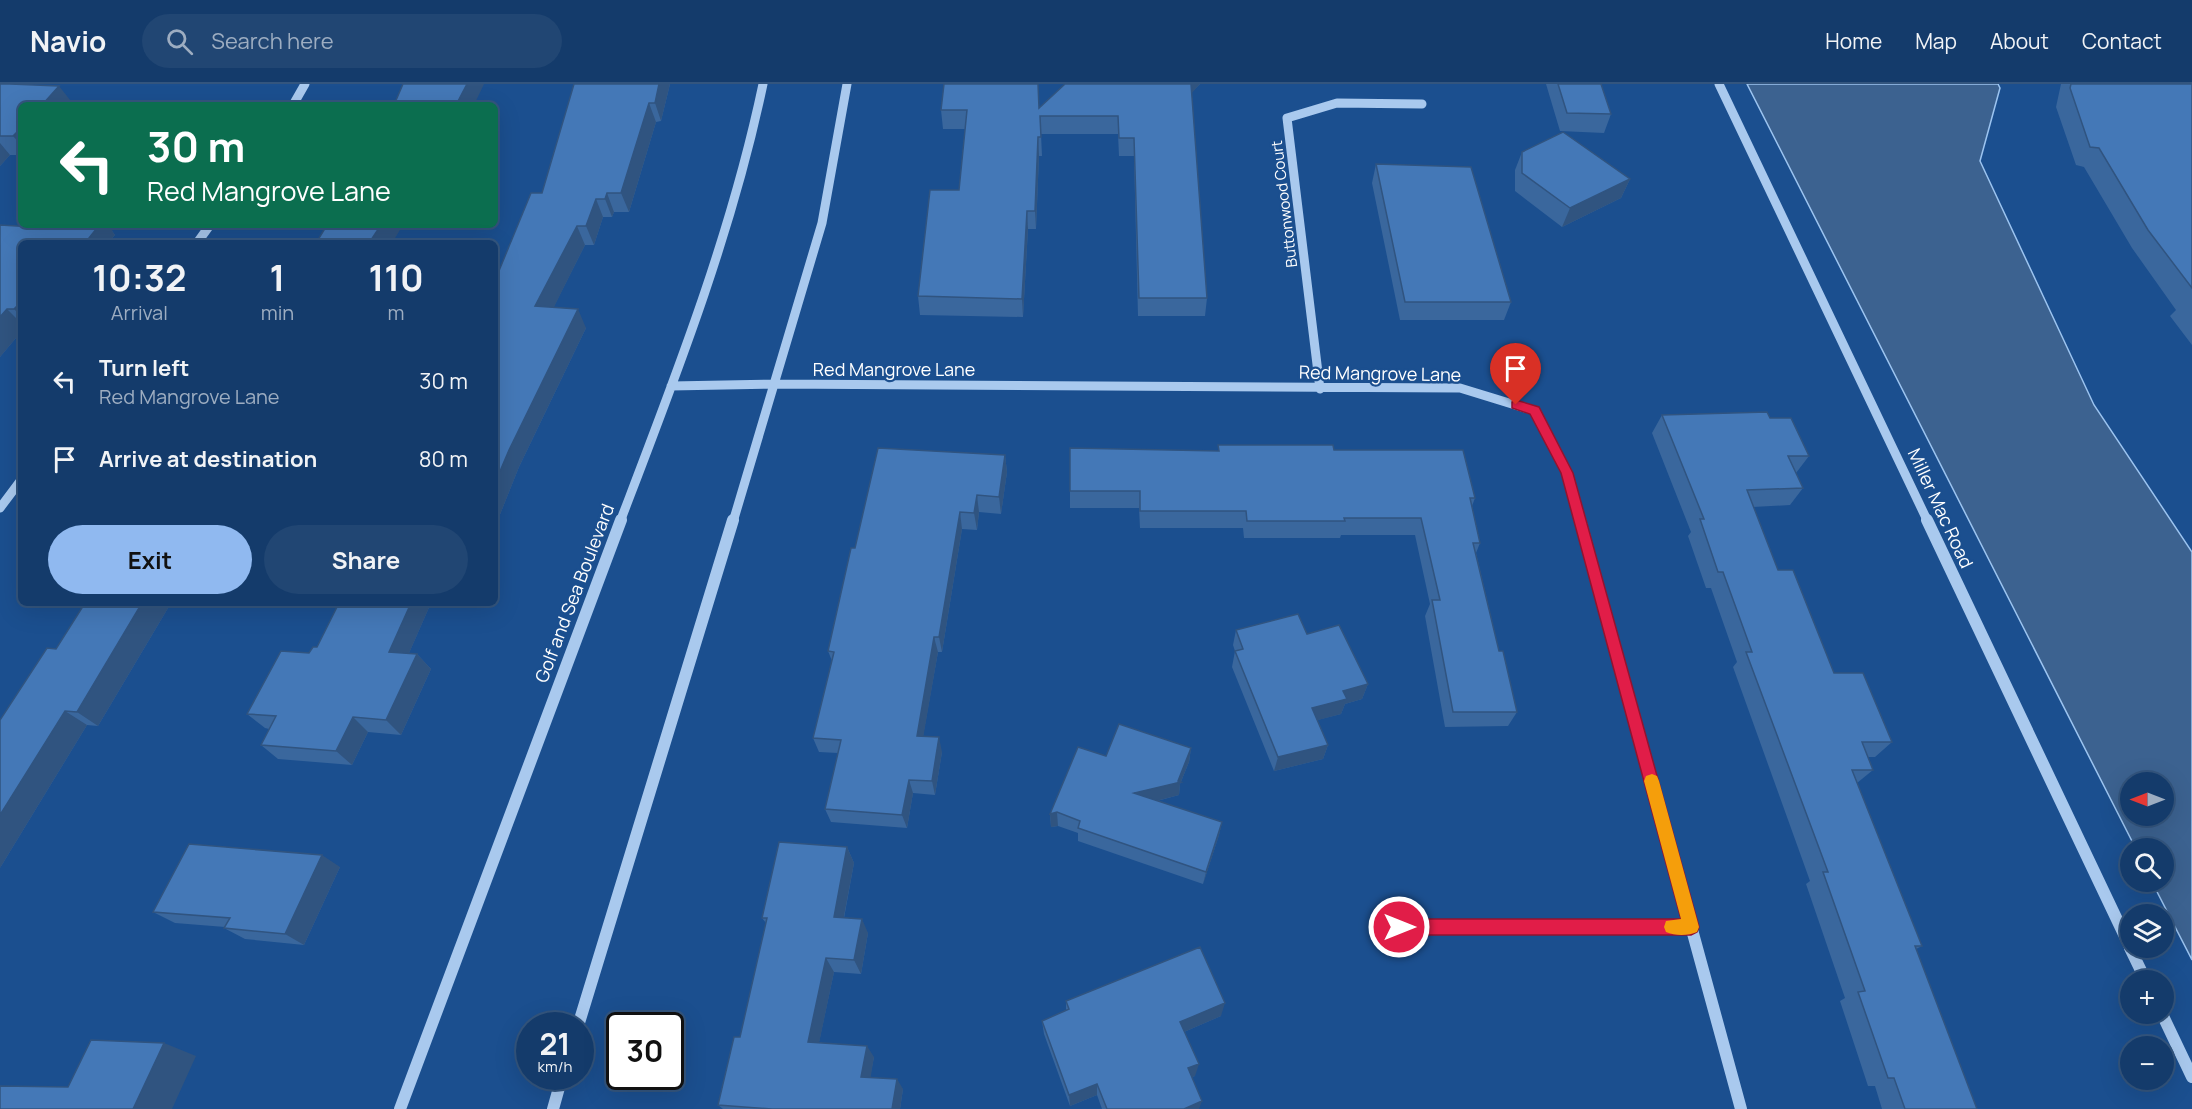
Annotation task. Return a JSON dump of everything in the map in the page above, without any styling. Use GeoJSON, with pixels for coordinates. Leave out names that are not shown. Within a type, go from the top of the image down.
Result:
{"type":"FeatureCollection","features":[{"type":"Feature","properties":{"kind":"street"},"geometry":{"type":"LineString","coordinates":[[295,102],[305,84]]}},
{"type":"Feature","properties":{"kind":"street","name":"Golf and Sea Boulevard"},"geometry":{"type":"LineString","coordinates":[[400,1109],[671,386],[727,230],[756,126],[763,84]]}},
{"type":"Feature","properties":{"kind":"street"},"geometry":{"type":"LineString","coordinates":[[582,1012],[776,384],[822,223],[847,84]]}},
{"type":"Feature","properties":{"kind":"street","name":"Miller Mac Road"},"geometry":{"type":"LineString","coordinates":[[1719,84],[2120,927]]}},
{"type":"Feature","properties":{"kind":"street","name":"Buttonwood Court"},"geometry":{"type":"LineString","coordinates":[[1320,388],[1287,118],[1337,103],[1422,104]]}},
{"type":"Feature","properties":{"kind":"street","name":"Red Mangrove Lane"},"geometry":{"type":"LineString","coordinates":[[671,386],[776,384],[1460,388],[1535,411],[1567,473],[1741,1109]]}},
{"type":"Feature","properties":{"kind":"street"},"geometry":{"type":"LineString","coordinates":[[0,508],[18,484]]}},
{"type":"Feature","properties":{"kind":"street"},"geometry":{"type":"LineString","coordinates":[[1399,927],[1691,927]]}},
{"type":"Feature","properties":{"kind":"street"},"geometry":{"type":"LineString","coordinates":[[2167,1024],[2192,1077]]}},
{"type":"Feature","properties":{"kind":"street"},"geometry":{"type":"LineString","coordinates":[[553,1109],[558,1090]]}},
{"type":"Feature","properties":{"kind":"water"},"geometry":{"type":"Polygon","coordinates":[[[1747,84],[1998,84],[2000,88],[1980,161],[2094,405],[2192,552],[2192,960],[2174,925],[2174,904],[2163,904],[2157,892],[2174,892],[2174,838],[2130,838],[2124,826],[2174,826],[2174,772],[2120,772],[2120,818],[1747,84]]]}},
{"type":"Feature","properties":{"kind":"building"},"geometry":{"type":"Polygon","coordinates":[[[0,84],[59,86],[45,102],[18,102],[18,131],[13,136],[0,136],[0,84]]]}},
{"type":"Feature","properties":{"kind":"building"},"geometry":{"type":"Polygon","coordinates":[[[403,84],[467,84],[458,102],[395,102],[403,84]]]}},
{"type":"Feature","properties":{"kind":"building"},"geometry":{"type":"Polygon","coordinates":[[[574,84],[659,84],[655,103],[649,103],[621,193],[607,193],[605,199],[596,199],[586,226],[577,226],[535,306],[578,309],[498,476],[498,273],[531,193],[542,193],[574,84]]]}},
{"type":"Feature","properties":{"kind":"building"},"geometry":{"type":"Polygon","coordinates":[[[944,84],[1038,84],[1039,108],[1065,84],[1191,84],[1207,298],[1139,298],[1134,138],[1119,138],[1118,116],[1040,116],[1041,137],[1038,137],[1035,211],[1027,211],[1022,299],[918,296],[930,190],[959,190],[967,110],[941,110],[944,84]]]}},
{"type":"Feature","properties":{"kind":"building"},"geometry":{"type":"Polygon","coordinates":[[[1558,84],[1601,84],[1611,114],[1567,113],[1558,84]]]}},
{"type":"Feature","properties":{"kind":"building"},"geometry":{"type":"Polygon","coordinates":[[[2071,84],[2192,84],[2192,288],[2148,230],[2099,148],[2090,147],[2070,88],[2071,84]]]}},
{"type":"Feature","properties":{"kind":"building"},"geometry":{"type":"Polygon","coordinates":[[[1563,132],[1630,179],[1570,208],[1522,173],[1522,152],[1563,132]]]}},
{"type":"Feature","properties":{"kind":"building"},"geometry":{"type":"Polygon","coordinates":[[[1376,164],[1471,167],[1511,302],[1405,302],[1376,164]]]}},
{"type":"Feature","properties":{"kind":"building"},"geometry":{"type":"Polygon","coordinates":[[[0,225],[18,226],[18,228],[97,228],[87,240],[18,240],[18,305],[14,309],[7,309],[0,317],[0,225]]]}},
{"type":"Feature","properties":{"kind":"building"},"geometry":{"type":"Polygon","coordinates":[[[325,228],[379,228],[371,240],[318,240],[325,228]]]}},
{"type":"Feature","properties":{"kind":"building"},"geometry":{"type":"Polygon","coordinates":[[[1767,412],[1770,418],[1791,418],[1809,456],[1788,456],[1803,488],[1747,490],[1778,570],[1793,570],[1834,673],[1863,673],[1892,742],[1862,742],[1873,770],[1852,770],[1922,946],[1915,946],[1977,1109],[1905,1109],[1894,1078],[1888,1078],[1858,992],[1865,991],[1823,872],[1828,872],[1746,652],[1752,652],[1723,572],[1718,572],[1700,519],[1704,519],[1662,415],[1767,412]]]}},
{"type":"Feature","properties":{"kind":"building"},"geometry":{"type":"Polygon","coordinates":[[[1218,445],[1333,445],[1334,450],[1463,450],[1475,498],[1470,498],[1480,543],[1473,543],[1499,651],[1503,651],[1517,712],[1453,712],[1432,600],[1440,600],[1421,518],[1247,521],[1246,511],[1140,511],[1140,491],[1070,491],[1070,448],[1219,451],[1218,445]]]}},
{"type":"Feature","properties":{"kind":"building"},"geometry":{"type":"Polygon","coordinates":[[[878,448],[1005,455],[999,497],[977,495],[974,513],[960,512],[939,637],[934,637],[917,736],[939,737],[932,781],[909,780],[902,815],[825,809],[841,740],[813,738],[834,652],[828,651],[851,548],[855,548],[878,448]]]}},
{"type":"Feature","properties":{"kind":"building"},"geometry":{"type":"Polygon","coordinates":[[[83,606],[140,606],[77,712],[65,711],[0,815],[0,720],[47,648],[56,649],[83,606]]]}},
{"type":"Feature","properties":{"kind":"building"},"geometry":{"type":"Polygon","coordinates":[[[338,606],[410,606],[389,652],[417,654],[386,720],[353,717],[336,751],[261,745],[276,716],[247,714],[281,651],[309,653],[313,647],[317,647],[338,606]]]}},
{"type":"Feature","properties":{"kind":"building"},"geometry":{"type":"Polygon","coordinates":[[[1298,614],[1307,634],[1339,625],[1368,684],[1343,691],[1347,699],[1312,708],[1328,745],[1278,757],[1235,651],[1243,649],[1236,630],[1298,614]]]}},
{"type":"Feature","properties":{"kind":"building"},"geometry":{"type":"Polygon","coordinates":[[[1119,724],[1191,748],[1178,781],[1181,782],[1134,793],[1222,822],[1206,872],[1078,828],[1080,821],[1057,812],[1050,814],[1078,747],[1106,756],[1119,724]]]}},
{"type":"Feature","properties":{"kind":"building"},"geometry":{"type":"Polygon","coordinates":[[[779,842],[847,847],[834,917],[862,919],[854,960],[826,958],[808,1042],[867,1046],[861,1077],[897,1079],[892,1109],[772,1109],[718,1105],[734,1037],[740,1037],[767,918],[762,918],[779,842]]]}},
{"type":"Feature","properties":{"kind":"building"},"geometry":{"type":"Polygon","coordinates":[[[189,844],[322,855],[285,934],[224,928],[230,918],[153,912],[189,844]]]}},
{"type":"Feature","properties":{"kind":"building"},"geometry":{"type":"Polygon","coordinates":[[[1200,947],[1225,1003],[1180,1022],[1199,1064],[1188,1068],[1202,1101],[1184,1109],[1107,1109],[1097,1084],[1069,1095],[1042,1021],[1069,1009],[1066,1001],[1200,947]]]}},
{"type":"Feature","properties":{"kind":"building"},"geometry":{"type":"Polygon","coordinates":[[[91,1040],[164,1043],[133,1109],[0,1109],[0,1086],[68,1087],[91,1040]]]}},
{"type":"Feature","properties":{"kind":"slow traffic"},"geometry":{"type":"LineString","coordinates":[[1652,781],[1691,927],[1672,927]]}},
{"type":"Feature","properties":{"kind":"route"},"geometry":{"type":"LineString","coordinates":[[1399,927],[1691,927],[1567,473],[1535,411],[1516,405]]}}]}
